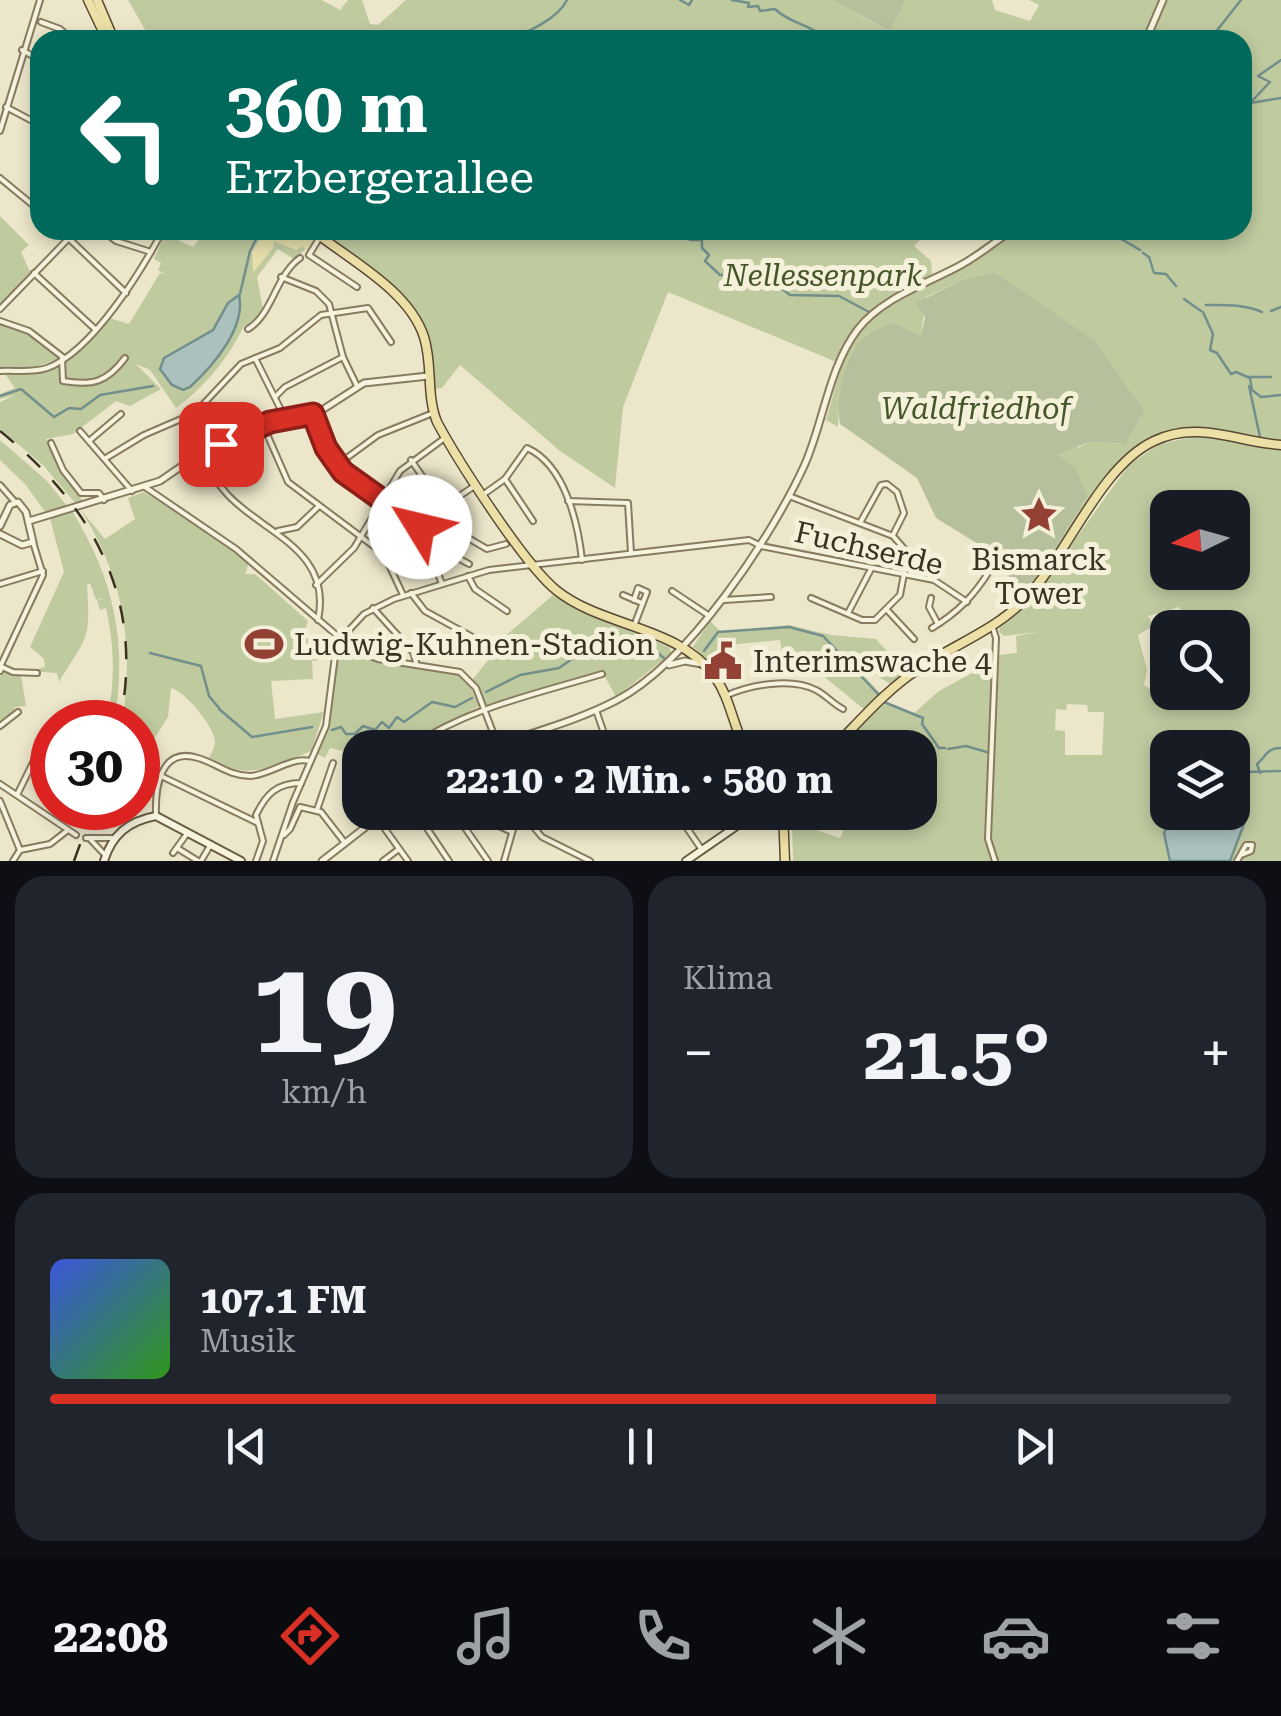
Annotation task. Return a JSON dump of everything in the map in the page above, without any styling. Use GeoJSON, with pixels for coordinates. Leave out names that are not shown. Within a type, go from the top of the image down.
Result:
{"type":"FeatureCollection","features":[{"type":"Feature","properties":{"kind":"main road"},"geometry":{"type":"LineString","coordinates":[[93,0],[106,30]]}},
{"type":"Feature","properties":{"kind":"main road"},"geometry":{"type":"LineString","coordinates":[[324,240],[409,310],[425,339],[434,413],[532,564],[564,596],[683,649],[704,664],[725,696],[736,730]]}},
{"type":"Feature","properties":{"kind":"main road"},"geometry":{"type":"LineString","coordinates":[[851,730],[897,684],[992,625],[1034,589],[1119,469],[1141,448],[1166,436],[1202,431],[1281,445]]}},
{"type":"Feature","properties":{"kind":"main road"},"geometry":{"type":"LineString","coordinates":[[160,818],[241,861]]}},
{"type":"Feature","properties":{"kind":"main road"},"geometry":{"type":"LineString","coordinates":[[105,858],[113,838],[124,830]]}},
{"type":"Feature","properties":{"kind":"main road"},"geometry":{"type":"LineString","coordinates":[[686,861],[731,830]]}},
{"type":"Feature","properties":{"kind":"main road"},"geometry":{"type":"LineString","coordinates":[[783,830],[786,861]]}},
{"type":"Feature","properties":{"kind":"street"},"geometry":{"type":"LineString","coordinates":[[31,30],[40,0]]}},
{"type":"Feature","properties":{"kind":"street"},"geometry":{"type":"LineString","coordinates":[[1150,30],[1163,0]]}},
{"type":"Feature","properties":{"kind":"street"},"geometry":{"type":"LineString","coordinates":[[36,20],[61,30]]}},
{"type":"Feature","properties":{"kind":"street"},"geometry":{"type":"LineString","coordinates":[[0,131],[30,33]]}},
{"type":"Feature","properties":{"kind":"street"},"geometry":{"type":"LineString","coordinates":[[22,50],[30,54]]}},
{"type":"Feature","properties":{"kind":"street"},"geometry":{"type":"LineString","coordinates":[[6,107],[30,120]]}},
{"type":"Feature","properties":{"kind":"street"},"geometry":{"type":"LineString","coordinates":[[0,178],[30,202]]}},
{"type":"Feature","properties":{"kind":"street"},"geometry":{"type":"LineString","coordinates":[[0,309],[67,240]]}},
{"type":"Feature","properties":{"kind":"street"},"geometry":{"type":"LineString","coordinates":[[69,240],[126,293]]}},
{"type":"Feature","properties":{"kind":"street"},"geometry":{"type":"LineString","coordinates":[[115,240],[152,252]]}},
{"type":"Feature","properties":{"kind":"street"},"geometry":{"type":"LineString","coordinates":[[0,371],[44,369],[63,358],[126,293],[158,240]]}},
{"type":"Feature","properties":{"kind":"street"},"geometry":{"type":"LineString","coordinates":[[318,240],[309,254],[356,288]]}},
{"type":"Feature","properties":{"kind":"street"},"geometry":{"type":"LineString","coordinates":[[542,730],[596,710],[641,686],[683,649],[788,496],[811,448],[840,363],[860,326],[921,283],[962,264],[997,240]]}},
{"type":"Feature","properties":{"kind":"street"},"geometry":{"type":"LineString","coordinates":[[248,329],[258,322],[281,276],[300,258]]}},
{"type":"Feature","properties":{"kind":"street"},"geometry":{"type":"LineString","coordinates":[[34,272],[95,329]]}},
{"type":"Feature","properties":{"kind":"street"},"geometry":{"type":"LineString","coordinates":[[281,276],[316,291],[332,311],[344,357],[357,386]]}},
{"type":"Feature","properties":{"kind":"street"},"geometry":{"type":"LineString","coordinates":[[106,458],[202,408],[235,369],[280,348],[321,315],[368,308],[391,342]]}},
{"type":"Feature","properties":{"kind":"street"},"geometry":{"type":"LineString","coordinates":[[0,320],[29,331],[63,358],[64,381],[86,384],[106,380],[125,358]]}},
{"type":"Feature","properties":{"kind":"street"},"geometry":{"type":"LineString","coordinates":[[276,396],[285,387],[344,357]]}},
{"type":"Feature","properties":{"kind":"street"},"geometry":{"type":"LineString","coordinates":[[255,358],[286,420]]}},
{"type":"Feature","properties":{"kind":"street"},"geometry":{"type":"LineString","coordinates":[[29,521],[133,492],[170,476],[200,453],[264,425],[313,414],[371,380],[429,376]]}},
{"type":"Feature","properties":{"kind":"street"},"geometry":{"type":"LineString","coordinates":[[336,465],[378,435],[434,413]]}},
{"type":"Feature","properties":{"kind":"street"},"geometry":{"type":"LineString","coordinates":[[89,441],[121,414]]}},
{"type":"Feature","properties":{"kind":"street"},"geometry":{"type":"LineString","coordinates":[[313,414],[336,465],[347,477],[411,518],[428,540],[442,584]]}},
{"type":"Feature","properties":{"kind":"street"},"geometry":{"type":"LineString","coordinates":[[182,419],[231,498],[300,551],[316,585],[318,620]]}},
{"type":"Feature","properties":{"kind":"street"},"geometry":{"type":"LineString","coordinates":[[264,425],[288,482],[389,561],[403,596]]}},
{"type":"Feature","properties":{"kind":"street"},"geometry":{"type":"LineString","coordinates":[[80,430],[133,492]]}},
{"type":"Feature","properties":{"kind":"street"},"geometry":{"type":"LineString","coordinates":[[316,585],[362,537],[400,471],[446,437]]}},
{"type":"Feature","properties":{"kind":"street"},"geometry":{"type":"LineString","coordinates":[[51,444],[63,470],[81,494],[99,493],[104,500]]}},
{"type":"Feature","properties":{"kind":"street"},"geometry":{"type":"LineString","coordinates":[[484,494],[505,479],[527,448],[544,459],[568,501],[582,560]]}},
{"type":"Feature","properties":{"kind":"street"},"geometry":{"type":"LineString","coordinates":[[412,460],[456,525],[478,547],[495,550],[506,544]]}},
{"type":"Feature","properties":{"kind":"street"},"geometry":{"type":"LineString","coordinates":[[505,479],[533,520]]}},
{"type":"Feature","properties":{"kind":"street"},"geometry":{"type":"LineString","coordinates":[[443,507],[478,484]]}},
{"type":"Feature","properties":{"kind":"street"},"geometry":{"type":"LineString","coordinates":[[860,524],[881,485],[887,484],[897,492],[904,513],[893,536]]}},
{"type":"Feature","properties":{"kind":"street"},"geometry":{"type":"LineString","coordinates":[[0,486],[25,509],[42,571],[1,668],[38,673]]}},
{"type":"Feature","properties":{"kind":"street"},"geometry":{"type":"LineString","coordinates":[[145,487],[236,549],[342,640],[369,657],[460,672],[476,688],[492,730]]}},
{"type":"Feature","properties":{"kind":"street"},"geometry":{"type":"LineString","coordinates":[[788,496],[893,536],[908,553],[900,595],[888,610],[868,621],[811,598]]}},
{"type":"Feature","properties":{"kind":"street"},"geometry":{"type":"LineString","coordinates":[[568,501],[628,503],[631,555]]}},
{"type":"Feature","properties":{"kind":"street"},"geometry":{"type":"LineString","coordinates":[[0,526],[15,502]]}},
{"type":"Feature","properties":{"kind":"street"},"geometry":{"type":"LineString","coordinates":[[278,531],[296,527],[318,506]]}},
{"type":"Feature","properties":{"kind":"street"},"geometry":{"type":"LineString","coordinates":[[374,515],[405,535]]}},
{"type":"Feature","properties":{"kind":"street"},"geometry":{"type":"LineString","coordinates":[[368,525],[394,545],[413,528]]}},
{"type":"Feature","properties":{"kind":"street"},"geometry":{"type":"LineString","coordinates":[[428,540],[456,525]]}},
{"type":"Feature","properties":{"kind":"street"},"geometry":{"type":"LineString","coordinates":[[0,534],[22,545],[34,542]]}},
{"type":"Feature","properties":{"kind":"street"},"geometry":{"type":"LineString","coordinates":[[438,534],[456,558],[469,564]]}},
{"type":"Feature","properties":{"kind":"street","name":"Fuchserde"},"geometry":{"type":"LineString","coordinates":[[373,608],[468,576],[532,564],[751,540],[934,580],[967,602]]}},
{"type":"Feature","properties":{"kind":"street","name":"Fuchserde"},"geometry":{"type":"LineString","coordinates":[[930,598],[935,626],[967,602],[990,570],[980,564]]}},
{"type":"Feature","properties":{"kind":"street"},"geometry":{"type":"LineString","coordinates":[[848,613],[871,569]]}},
{"type":"Feature","properties":{"kind":"street"},"geometry":{"type":"LineString","coordinates":[[0,584],[42,571]]}},
{"type":"Feature","properties":{"kind":"street"},"geometry":{"type":"LineString","coordinates":[[468,576],[475,589],[507,611]]}},
{"type":"Feature","properties":{"kind":"street"},"geometry":{"type":"LineString","coordinates":[[634,600],[638,588],[647,592],[634,626]]}},
{"type":"Feature","properties":{"kind":"street"},"geometry":{"type":"LineString","coordinates":[[672,590],[708,615]]}},
{"type":"Feature","properties":{"kind":"street"},"geometry":{"type":"LineString","coordinates":[[411,594],[425,611],[487,645]]}},
{"type":"Feature","properties":{"kind":"street"},"geometry":{"type":"LineString","coordinates":[[622,596],[642,603]]}},
{"type":"Feature","properties":{"kind":"street"},"geometry":{"type":"LineString","coordinates":[[719,600],[771,597]]}},
{"type":"Feature","properties":{"kind":"street"},"geometry":{"type":"LineString","coordinates":[[273,861],[326,726],[333,662],[342,640],[373,608],[413,652],[416,664]]}},
{"type":"Feature","properties":{"kind":"street"},"geometry":{"type":"LineString","coordinates":[[888,610],[914,639]]}},
{"type":"Feature","properties":{"kind":"street"},"geometry":{"type":"LineString","coordinates":[[992,625],[996,652],[988,839],[995,861]]}},
{"type":"Feature","properties":{"kind":"street"},"geometry":{"type":"LineString","coordinates":[[666,666],[685,661],[704,664]]}},
{"type":"Feature","properties":{"kind":"street"},"geometry":{"type":"LineString","coordinates":[[439,730],[484,710],[602,674]]}},
{"type":"Feature","properties":{"kind":"street"},"geometry":{"type":"LineString","coordinates":[[725,696],[798,684],[816,690],[843,709]]}},
{"type":"Feature","properties":{"kind":"street"},"geometry":{"type":"LineString","coordinates":[[596,710],[603,730]]}},
{"type":"Feature","properties":{"kind":"street"},"geometry":{"type":"LineString","coordinates":[[0,726],[18,712]]}},
{"type":"Feature","properties":{"kind":"street"},"geometry":{"type":"LineString","coordinates":[[160,773],[171,761],[187,756],[240,776],[264,774],[301,759],[310,762]]}},
{"type":"Feature","properties":{"kind":"street"},"geometry":{"type":"LineString","coordinates":[[317,810],[333,763]]}},
{"type":"Feature","properties":{"kind":"street"},"geometry":{"type":"LineString","coordinates":[[17,796],[30,769]]}},
{"type":"Feature","properties":{"kind":"street"},"geometry":{"type":"LineString","coordinates":[[160,775],[258,823]]}},
{"type":"Feature","properties":{"kind":"street"},"geometry":{"type":"LineString","coordinates":[[256,861],[264,841],[258,810],[273,790],[301,782]]}},
{"type":"Feature","properties":{"kind":"street"},"geometry":{"type":"LineString","coordinates":[[0,784],[30,805]]}},
{"type":"Feature","properties":{"kind":"street"},"geometry":{"type":"LineString","coordinates":[[0,801],[20,850]]}},
{"type":"Feature","properties":{"kind":"street"},"geometry":{"type":"LineString","coordinates":[[282,835],[288,833],[300,807],[317,810],[345,843]]}},
{"type":"Feature","properties":{"kind":"street"},"geometry":{"type":"LineString","coordinates":[[13,861],[20,850],[50,844],[68,830],[76,835]]}},
{"type":"Feature","properties":{"kind":"street"},"geometry":{"type":"LineString","coordinates":[[188,830],[175,850],[199,861],[211,844]]}},
{"type":"Feature","properties":{"kind":"street"},"geometry":{"type":"LineString","coordinates":[[322,861],[362,830]]}},
{"type":"Feature","properties":{"kind":"street"},"geometry":{"type":"LineString","coordinates":[[386,830],[408,861]]}},
{"type":"Feature","properties":{"kind":"street"},"geometry":{"type":"LineString","coordinates":[[428,830],[448,861]]}},
{"type":"Feature","properties":{"kind":"street"},"geometry":{"type":"LineString","coordinates":[[466,830],[488,861]]}},
{"type":"Feature","properties":{"kind":"street"},"geometry":{"type":"LineString","coordinates":[[535,830],[590,861]]}},
{"type":"Feature","properties":{"kind":"street"},"geometry":{"type":"LineString","coordinates":[[688,830],[702,850]]}},
{"type":"Feature","properties":{"kind":"street"},"geometry":{"type":"LineString","coordinates":[[504,861],[512,831]]}},
{"type":"Feature","properties":{"kind":"street"},"geometry":{"type":"LineString","coordinates":[[105,858],[88,838],[113,838]]}},
{"type":"Feature","properties":{"kind":"street"},"geometry":{"type":"LineString","coordinates":[[383,861],[399,849]]}},
{"type":"Feature","properties":{"kind":"green space"},"geometry":{"type":"Polygon","coordinates":[[[128,0],[322,0],[340,10],[348,0],[362,0],[370,24],[378,25],[406,0],[832,0],[886,30],[145,30],[128,0]]]}},
{"type":"Feature","properties":{"kind":"green space"},"geometry":{"type":"Polygon","coordinates":[[[832,0],[906,0],[887,30],[832,0]]]}},
{"type":"Feature","properties":{"kind":"green space"},"geometry":{"type":"Polygon","coordinates":[[[906,0],[992,0],[995,10],[1030,21],[1039,5],[1029,0],[1162,0],[1148,30],[889,30],[906,0]]]}},
{"type":"Feature","properties":{"kind":"green space"},"geometry":{"type":"Polygon","coordinates":[[[1164,0],[1281,0],[1281,443],[1213,429],[1193,429],[1137,448],[1022,600],[1087,496],[1057,455],[1075,444],[1078,448],[1089,442],[1125,444],[1004,281],[994,272],[964,279],[926,297],[921,336],[869,333],[854,353],[845,377],[838,427],[826,420],[843,360],[869,320],[998,240],[1252,240],[1252,30],[1151,30],[1164,0]]]}},
{"type":"Feature","properties":{"kind":"green space"},"geometry":{"type":"Polygon","coordinates":[[[0,216],[29,245],[21,252],[31,274],[0,306],[0,216]]]}},
{"type":"Feature","properties":{"kind":"green space"},"geometry":{"type":"Polygon","coordinates":[[[162,240],[178,240],[193,247],[199,240],[314,242],[294,259],[278,249],[257,277],[263,309],[254,322],[244,326],[207,381],[176,408],[150,370],[136,364],[161,389],[130,406],[116,401],[73,434],[46,439],[61,471],[83,501],[76,504],[44,466],[0,429],[0,402],[15,395],[0,399],[0,394],[15,388],[5,374],[53,366],[75,353],[109,318],[129,324],[160,273],[166,275],[158,270],[161,263],[154,259],[162,240]]]}},
{"type":"Feature","properties":{"kind":"green space","name":"Nellessenpark"},"geometry":{"type":"Polygon","coordinates":[[[333,240],[920,240],[914,246],[931,261],[932,274],[869,314],[840,359],[834,361],[668,292],[623,407],[615,488],[560,451],[460,365],[442,388],[434,389],[423,323],[384,278],[333,240]]]}},
{"type":"Feature","properties":{"kind":"green space","name":"Waldfriedhof"},"geometry":{"type":"Polygon","coordinates":[[[994,272],[1095,341],[1144,411],[1125,444],[1089,442],[1057,455],[1075,467],[1087,496],[1021,597],[1010,584],[1007,562],[936,518],[917,478],[840,424],[839,413],[844,374],[862,340],[893,323],[921,336],[925,317],[916,303],[964,279],[994,272]]]}},
{"type":"Feature","properties":{"kind":"green space"},"geometry":{"type":"Polygon","coordinates":[[[0,324],[26,332],[58,354],[58,359],[35,367],[0,368],[0,324]]]}},
{"type":"Feature","properties":{"kind":"green space"},"geometry":{"type":"Polygon","coordinates":[[[1202,435],[1281,450],[1281,861],[1238,861],[1254,850],[1249,842],[1230,861],[1241,830],[1250,830],[1250,730],[1150,730],[1150,830],[1173,830],[1170,861],[996,861],[992,843],[993,754],[987,842],[993,861],[793,861],[792,830],[817,830],[840,838],[844,830],[937,830],[937,730],[856,730],[885,702],[914,713],[939,691],[994,661],[993,749],[998,655],[1017,653],[1016,636],[1038,632],[1004,636],[999,632],[1000,626],[1029,603],[1129,465],[1159,444],[1202,435]],[[1067,704],[1066,710],[1056,709],[1055,730],[1065,731],[1065,755],[1102,755],[1104,712],[1088,712],[1087,705],[1067,704]]]}},
{"type":"Feature","properties":{"kind":"green space"},"geometry":{"type":"Polygon","coordinates":[[[0,440],[46,480],[68,507],[46,513],[25,484],[0,460],[0,440]]]}},
{"type":"Feature","properties":{"kind":"green space"},"geometry":{"type":"Polygon","coordinates":[[[144,492],[204,529],[249,563],[245,574],[255,574],[308,621],[304,634],[321,650],[320,660],[312,661],[313,679],[271,681],[275,719],[324,712],[311,751],[260,770],[235,769],[209,758],[214,736],[185,696],[171,688],[168,717],[160,730],[160,700],[125,700],[126,638],[116,585],[80,509],[105,539],[135,519],[128,498],[144,492]]]}},
{"type":"Feature","properties":{"kind":"green space"},"geometry":{"type":"Polygon","coordinates":[[[72,511],[98,561],[118,639],[117,700],[110,700],[113,665],[106,608],[100,610],[97,601],[104,598],[96,600],[90,583],[85,638],[59,682],[57,673],[30,671],[45,667],[44,659],[30,647],[64,572],[50,518],[72,511]]]}},
{"type":"Feature","properties":{"kind":"green space"},"geometry":{"type":"Polygon","coordinates":[[[553,595],[669,647],[672,653],[616,697],[603,673],[487,706],[473,679],[489,659],[489,650],[553,595]]]}},
{"type":"Feature","properties":{"kind":"green space"},"geometry":{"type":"Polygon","coordinates":[[[710,621],[721,632],[789,625],[831,635],[876,639],[907,673],[892,685],[870,672],[865,677],[882,695],[866,711],[815,669],[784,667],[780,640],[727,645],[708,661],[693,647],[710,621]]]}},
{"type":"Feature","properties":{"kind":"green space"},"geometry":{"type":"Polygon","coordinates":[[[343,647],[373,659],[453,673],[469,685],[479,706],[436,730],[342,730],[342,751],[330,748],[325,758],[317,754],[343,647]]]}},
{"type":"Feature","properties":{"kind":"green space"},"geometry":{"type":"Polygon","coordinates":[[[5,670],[21,675],[26,706],[15,707],[13,715],[0,724],[0,677],[5,670]]]}},
{"type":"Feature","properties":{"kind":"sand"},"geometry":{"type":"Polygon","coordinates":[[[259,240],[314,240],[306,250],[274,241],[273,248],[253,273],[252,252],[259,240]]]}},
{"type":"Feature","properties":{"kind":"water"},"geometry":{"type":"Polygon","coordinates":[[[239,295],[238,320],[218,356],[190,387],[183,390],[172,385],[160,369],[164,358],[213,330],[228,303],[239,295]]]}},
{"type":"Feature","properties":{"kind":"water"},"geometry":{"type":"Polygon","coordinates":[[[1242,830],[1230,861],[1170,861],[1164,833],[1242,830]]]}},
{"type":"Feature","properties":{"kind":"waterway"},"geometry":{"type":"LineString","coordinates":[[531,30],[549,19],[567,0]]}},
{"type":"Feature","properties":{"kind":"waterway"},"geometry":{"type":"LineString","coordinates":[[680,0],[689,5],[692,0]]}},
{"type":"Feature","properties":{"kind":"waterway"},"geometry":{"type":"LineString","coordinates":[[732,0],[749,3],[748,7],[758,6],[760,11],[775,9],[812,30]]}},
{"type":"Feature","properties":{"kind":"waterway"},"geometry":{"type":"LineString","coordinates":[[1217,30],[1241,0]]}},
{"type":"Feature","properties":{"kind":"waterway"},"geometry":{"type":"LineString","coordinates":[[1252,101],[1270,82],[1258,76],[1281,60]]}},
{"type":"Feature","properties":{"kind":"waterway"},"geometry":{"type":"LineString","coordinates":[[1252,103],[1281,98]]}},
{"type":"Feature","properties":{"kind":"waterway"},"geometry":{"type":"LineString","coordinates":[[240,294],[256,240]]}},
{"type":"Feature","properties":{"kind":"waterway"},"geometry":{"type":"LineString","coordinates":[[690,240],[702,240]]}},
{"type":"Feature","properties":{"kind":"waterway"},"geometry":{"type":"LineString","coordinates":[[702,240],[702,248],[709,255],[705,261],[738,284],[777,285],[790,295],[839,296],[869,312]]}},
{"type":"Feature","properties":{"kind":"waterway"},"geometry":{"type":"LineString","coordinates":[[1123,240],[1140,250]]}},
{"type":"Feature","properties":{"kind":"waterway"},"geometry":{"type":"LineString","coordinates":[[1143,253],[1149,257],[1154,273],[1166,274],[1176,286]]}},
{"type":"Feature","properties":{"kind":"waterway"},"geometry":{"type":"LineString","coordinates":[[1184,299],[1201,311]]}},
{"type":"Feature","properties":{"kind":"waterway"},"geometry":{"type":"LineString","coordinates":[[1206,305],[1241,306],[1262,312]]}},
{"type":"Feature","properties":{"kind":"waterway"},"geometry":{"type":"LineString","coordinates":[[1271,311],[1281,307]]}},
{"type":"Feature","properties":{"kind":"waterway"},"geometry":{"type":"LineString","coordinates":[[1203,312],[1213,334],[1210,350],[1217,353],[1231,374],[1250,378],[1252,390],[1261,397],[1281,395]]}},
{"type":"Feature","properties":{"kind":"waterway"},"geometry":{"type":"LineString","coordinates":[[1248,377],[1271,377]]}},
{"type":"Feature","properties":{"kind":"waterway"},"geometry":{"type":"LineString","coordinates":[[0,396],[21,389],[54,417],[69,408],[81,409],[100,395],[153,386]]}},
{"type":"Feature","properties":{"kind":"waterway"},"geometry":{"type":"LineString","coordinates":[[1249,386],[1260,437]]}},
{"type":"Feature","properties":{"kind":"waterway"},"geometry":{"type":"LineString","coordinates":[[704,651],[718,632],[789,627],[823,636],[879,695]]}},
{"type":"Feature","properties":{"kind":"waterway"},"geometry":{"type":"LineString","coordinates":[[486,692],[520,675],[559,668],[582,652],[608,645],[637,641],[649,645],[665,659]]}},
{"type":"Feature","properties":{"kind":"waterway"},"geometry":{"type":"LineString","coordinates":[[150,653],[201,666],[209,696],[219,708]]}},
{"type":"Feature","properties":{"kind":"waterway"},"geometry":{"type":"LineString","coordinates":[[332,730],[341,727],[346,734],[355,734],[363,726],[375,730],[382,722],[389,728],[397,717],[404,722],[432,702],[455,707],[472,698]]}},
{"type":"Feature","properties":{"kind":"waterway"},"geometry":{"type":"LineString","coordinates":[[884,702],[923,718],[922,724],[939,748],[945,748]]}},
{"type":"Feature","properties":{"kind":"waterway"},"geometry":{"type":"LineString","coordinates":[[219,709],[252,737],[312,727]]}},
{"type":"Feature","properties":{"kind":"waterway"},"geometry":{"type":"LineString","coordinates":[[948,749],[966,746],[990,753]]}},
{"type":"Feature","properties":{"kind":"waterway"},"geometry":{"type":"LineString","coordinates":[[1260,773],[1257,764],[1269,751],[1281,748]]}},
{"type":"Feature","properties":{"kind":"waterway"},"geometry":{"type":"LineString","coordinates":[[1250,772],[1280,771]]}},
{"type":"Feature","properties":{"kind":"railway"},"geometry":{"type":"LineString","coordinates":[[0,431],[62,491],[105,559],[118,596],[125,636],[123,700]]}},
{"type":"Feature","properties":{"kind":"railway"},"geometry":{"type":"LineString","coordinates":[[74,861],[85,830]]}},
{"type":"Feature","properties":{"kind":"place","name":"Bismarck Tower"},"geometry":{"type":"Point","coordinates":[1039,515]}},
{"type":"Feature","properties":{"kind":"place","name":"Ludwig-Kuhnen-Stadion"},"geometry":{"type":"Point","coordinates":[264,644]}},
{"type":"Feature","properties":{"kind":"place","name":"Interimswache 4"},"geometry":{"type":"Point","coordinates":[723,661]}},
{"type":"Feature","properties":{"kind":"route"},"geometry":{"type":"LineString","coordinates":[[221,444],[270,422],[313,414],[331,458],[347,477],[420,527]]}}]}
